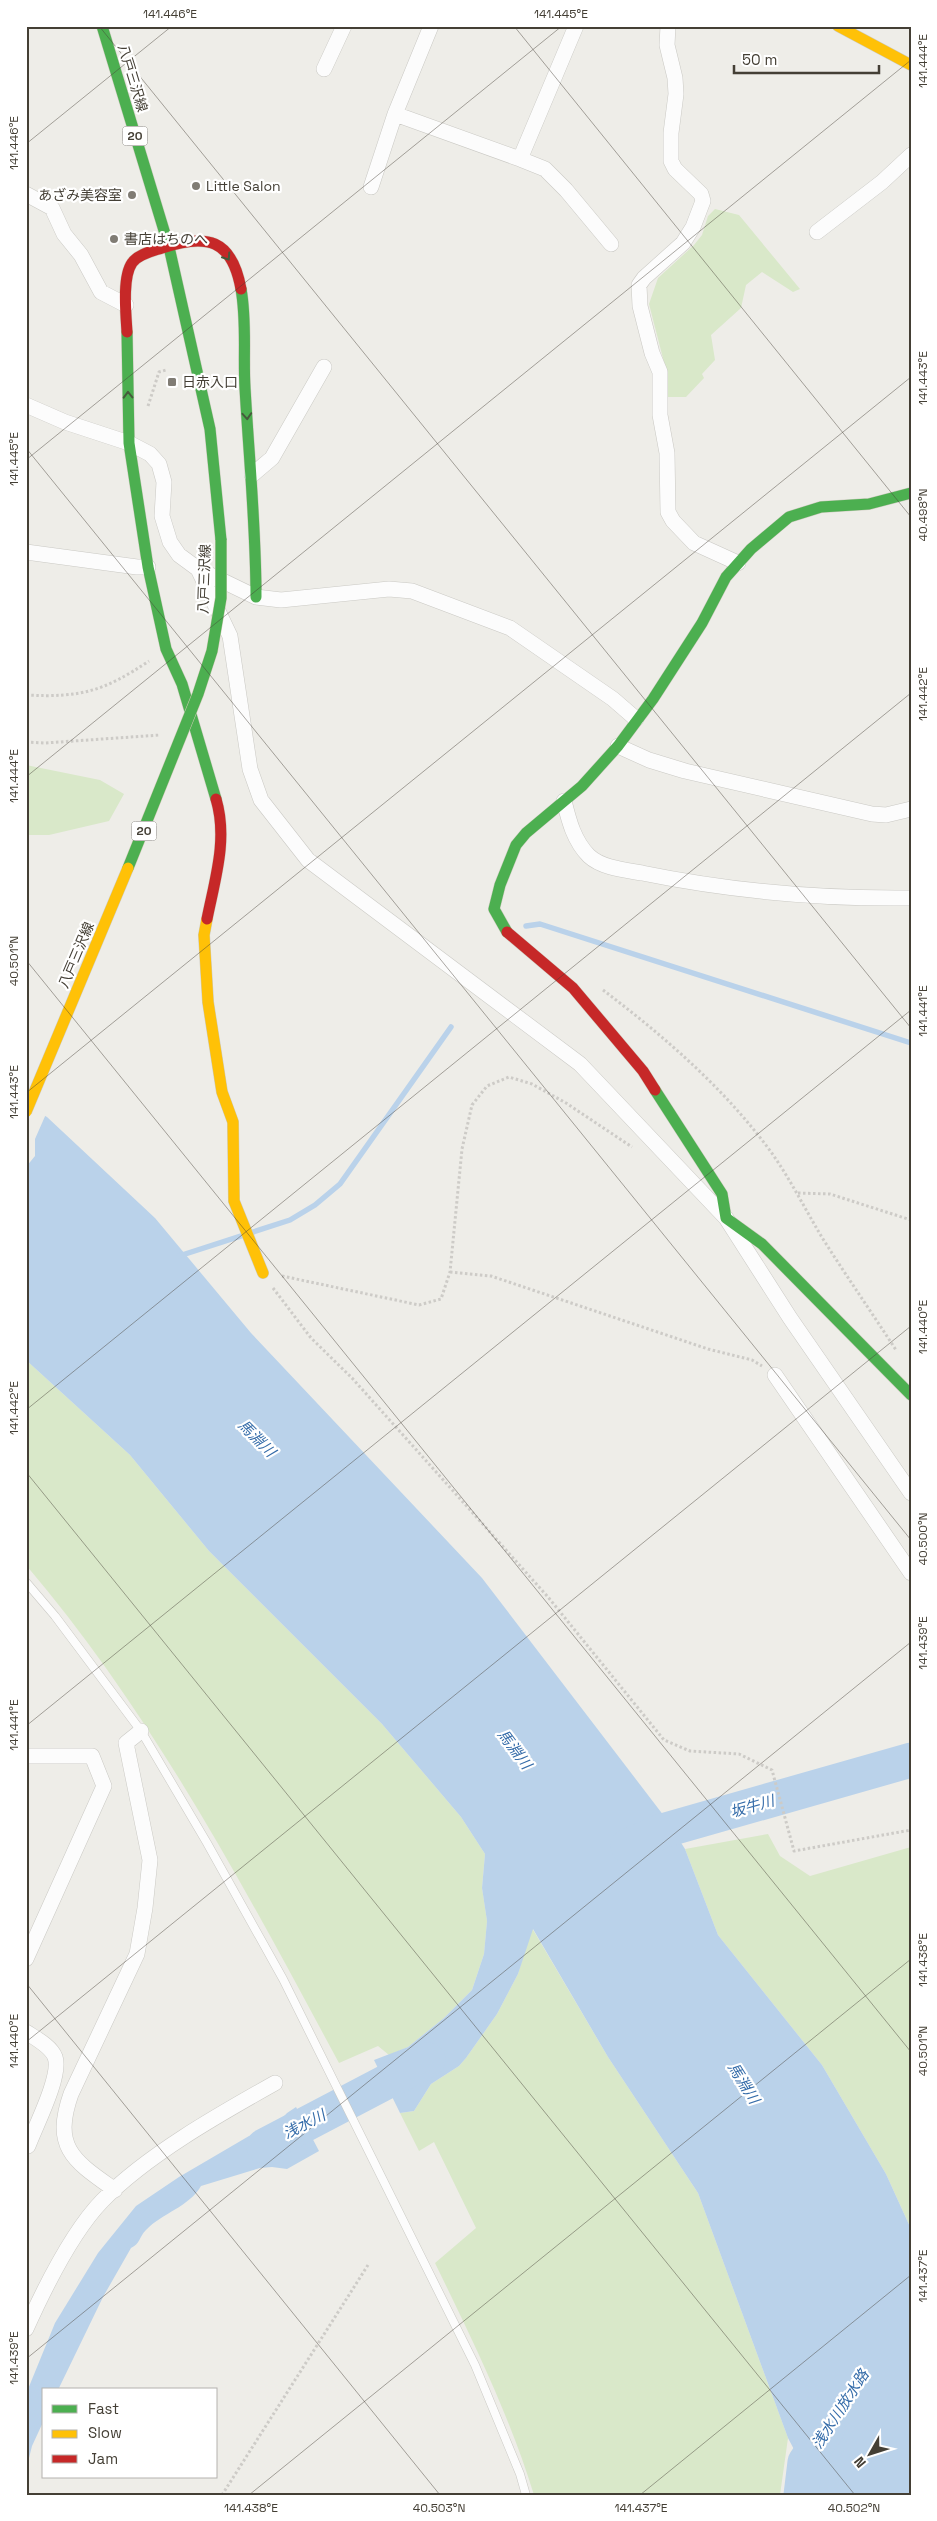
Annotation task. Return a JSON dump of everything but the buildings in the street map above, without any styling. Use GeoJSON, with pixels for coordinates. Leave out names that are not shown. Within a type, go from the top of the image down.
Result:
{"type":"FeatureCollection","features":[{"type":"Feature","properties":{"kind":"main road","name":"八戸三沢線"},"geometry":{"type":"LineString","coordinates":[[26,1112],[156,801],[198,694],[212,651],[221,598],[220,540],[210,429],[169,247],[102,26]]}},
{"type":"Feature","properties":{"kind":"main road"},"geometry":{"type":"LineString","coordinates":[[838,26],[911,64]]}},
{"type":"Feature","properties":{"kind":"main road"},"geometry":{"type":"LineString","coordinates":[[256,597],[256,542],[242,297],[236,270],[223,250],[207,240],[169,247],[138,256],[132,263],[126,285],[129,443],[148,567],[166,649],[182,684],[220,812],[222,846],[204,935],[208,1002],[222,1092],[233,1122],[234,1201],[264,1273]]}},
{"type":"Feature","properties":{"kind":"main road"},"geometry":{"type":"LineString","coordinates":[[911,493],[869,504],[821,507],[789,517],[751,549],[726,577],[702,623],[653,699],[636,719],[618,746],[582,786],[526,833],[516,845],[500,885],[494,909],[498,920],[505,930],[573,988],[643,1071],[722,1194],[726,1218],[762,1244],[911,1394]]}},
{"type":"Feature","properties":{"kind":"street"},"geometry":{"type":"LineString","coordinates":[[324,69],[344,26]]}},
{"type":"Feature","properties":{"kind":"street"},"geometry":{"type":"LineString","coordinates":[[371,187],[395,114],[431,26]]}},
{"type":"Feature","properties":{"kind":"street"},"geometry":{"type":"LineString","coordinates":[[520,159],[576,26]]}},
{"type":"Feature","properties":{"kind":"street"},"geometry":{"type":"LineString","coordinates":[[668,26],[668,45],[676,78],[676,94],[670,134],[670,161],[675,169],[701,194],[703,201],[693,227],[683,243],[644,278],[639,285],[640,306],[652,353],[660,372],[660,415],[667,453],[668,512],[672,521],[694,543],[738,563]]}},
{"type":"Feature","properties":{"kind":"street"},"geometry":{"type":"LineString","coordinates":[[395,114],[545,169],[566,190],[610,244]]}},
{"type":"Feature","properties":{"kind":"street"},"geometry":{"type":"LineString","coordinates":[[817,232],[882,182],[911,155]]}},
{"type":"Feature","properties":{"kind":"street"},"geometry":{"type":"LineString","coordinates":[[26,194],[52,208],[64,234],[81,255],[102,292],[126,305]]}},
{"type":"Feature","properties":{"kind":"street"},"geometry":{"type":"LineString","coordinates":[[252,475],[272,458],[324,367]]}},
{"type":"Feature","properties":{"kind":"street"},"geometry":{"type":"LineString","coordinates":[[26,405],[65,422],[129,443],[150,454],[159,464],[164,482],[162,516],[170,542],[179,555],[198,569],[256,597],[281,600],[389,589],[412,591],[510,628],[613,699],[636,719]]}},
{"type":"Feature","properties":{"kind":"street"},"geometry":{"type":"LineString","coordinates":[[26,552],[148,567]]}},
{"type":"Feature","properties":{"kind":"street"},"geometry":{"type":"LineString","coordinates":[[198,569],[230,636],[250,769],[261,800],[282,830],[308,860],[580,1064],[726,1218],[790,1318],[911,1493]]}},
{"type":"Feature","properties":{"kind":"street"},"geometry":{"type":"LineString","coordinates":[[618,746],[649,760],[686,771],[872,814],[886,815],[911,810]]}},
{"type":"Feature","properties":{"kind":"street"},"geometry":{"type":"LineString","coordinates":[[564,801],[578,842],[590,857],[608,866],[713,886],[828,895],[911,898]]}},
{"type":"Feature","properties":{"kind":"street"},"geometry":{"type":"LineString","coordinates":[[775,1375],[911,1573]]}},
{"type":"Feature","properties":{"kind":"street"},"geometry":{"type":"LineString","coordinates":[[115,2190],[82,2167],[70,2151],[63,2137],[63,2116],[71,2094],[137,1954],[150,1860],[126,1743],[141,1731]]}},
{"type":"Feature","properties":{"kind":"street"},"geometry":{"type":"LineString","coordinates":[[26,1756],[92,1756],[104,1786],[26,1959]]}},
{"type":"Feature","properties":{"kind":"street"},"geometry":{"type":"LineString","coordinates":[[26,2032],[50,2049],[56,2058],[55,2076],[28,2146]]}},
{"type":"Feature","properties":{"kind":"street"},"geometry":{"type":"LineString","coordinates":[[26,2329],[40,2299],[84,2224],[102,2202],[137,2170],[275,2083]]}},
{"type":"Feature","properties":{"kind":"lane"},"geometry":{"type":"LineString","coordinates":[[26,1582],[55,1616],[141,1731],[207,1843],[282,1979],[475,2365],[520,2474],[526,2495]]}},
{"type":"Feature","properties":{"kind":"path"},"geometry":{"type":"LineString","coordinates":[[26,695],[56,697],[89,693],[120,680],[166,649]]}},
{"type":"Feature","properties":{"kind":"path"},"geometry":{"type":"LineString","coordinates":[[26,742],[45,743],[166,734]]}},
{"type":"Feature","properties":{"kind":"path"},"geometry":{"type":"LineString","coordinates":[[596,985],[652,1028],[712,1084],[762,1140],[798,1193],[822,1238],[900,1355]]}},
{"type":"Feature","properties":{"kind":"path"},"geometry":{"type":"LineString","coordinates":[[264,1273],[419,1305],[441,1298],[450,1272],[462,1149],[472,1106],[487,1086],[509,1077],[532,1084],[626,1141],[633,1148]]}},
{"type":"Feature","properties":{"kind":"path"},"geometry":{"type":"LineString","coordinates":[[798,1193],[830,1194],[911,1220]]}},
{"type":"Feature","properties":{"kind":"path"},"geometry":{"type":"LineString","coordinates":[[450,1272],[492,1276],[708,1349],[752,1360],[775,1375]]}},
{"type":"Feature","properties":{"kind":"path"},"geometry":{"type":"LineString","coordinates":[[264,1273],[285,1306],[311,1338],[352,1378],[548,1597],[664,1740],[690,1751],[739,1754],[772,1770],[794,1851],[911,1830]]}},
{"type":"Feature","properties":{"kind":"path"},"geometry":{"type":"LineString","coordinates":[[222,2495],[368,2265]]}},
{"type":"Feature","properties":{"kind":"green space"},"geometry":{"type":"Polygon","coordinates":[[[715,209],[739,215],[800,289],[793,292],[762,272],[746,285],[741,308],[711,335],[715,360],[702,374],[704,378],[686,397],[668,397],[666,370],[649,304],[658,278],[694,245],[702,235],[708,216],[715,209]]]}},
{"type":"Feature","properties":{"kind":"green space"},"geometry":{"type":"Polygon","coordinates":[[[26,765],[100,780],[124,794],[109,821],[49,835],[26,835],[26,765]]]}},
{"type":"Feature","properties":{"kind":"green space"},"geometry":{"type":"Polygon","coordinates":[[[26,1360],[130,1455],[209,1551],[382,1724],[461,1817],[485,1854],[482,1888],[487,1921],[484,1954],[472,1990],[444,2018],[408,2047],[389,2055],[378,2046],[339,2063],[233,1869],[157,1743],[73,1623],[26,1565],[26,1360]]]}},
{"type":"Feature","properties":{"kind":"green space"},"geometry":{"type":"Polygon","coordinates":[[[768,1834],[780,1856],[810,1876],[911,1847],[911,2229],[886,2174],[822,2065],[718,1935],[685,1849],[768,1834]]]}},
{"type":"Feature","properties":{"kind":"green space"},"geometry":{"type":"Polygon","coordinates":[[[532,1928],[608,2057],[698,2193],[788,2438],[780,2495],[534,2495],[501,2406],[476,2348],[435,2263],[476,2228],[434,2142],[419,2151],[400,2113],[414,2111],[431,2084],[459,2066],[466,2058],[497,2014],[518,1974],[532,1928]]]}},
{"type":"Feature","properties":{"kind":"water","name":"馬淵川"},"geometry":{"type":"Polygon","coordinates":[[[26,1105],[47,1117],[155,1218],[251,1333],[482,1578],[664,1816],[685,1849],[718,1935],[822,2065],[886,2174],[911,2229],[911,2495],[818,2495],[788,2438],[698,2193],[608,2057],[533,1929],[518,1974],[497,2014],[466,2058],[459,2066],[431,2084],[414,2111],[400,2113],[374,2060],[408,2047],[444,2018],[472,1990],[484,1954],[487,1921],[482,1888],[485,1854],[461,1817],[382,1724],[209,1551],[130,1455],[26,1360],[26,1105]]]}},
{"type":"Feature","properties":{"kind":"water"},"geometry":{"type":"Polygon","coordinates":[[[296,2107],[319,2151],[287,2169],[260,2168],[201,2186],[183,2205],[152,2224],[131,2248],[103,2297],[59,2388],[42,2388],[42,2424],[32,2446],[26,2470],[26,2394],[55,2323],[98,2253],[136,2206],[179,2177],[249,2136],[277,2124],[287,2113],[296,2107]]]}},
{"type":"Feature","properties":{"kind":"pier"},"geometry":{"type":"Polygon","coordinates":[[[26,1103],[46,1114],[35,1139],[35,1156],[26,1167],[26,1103]]]}},
{"type":"Feature","properties":{"kind":"waterway"},"geometry":{"type":"LineString","coordinates":[[526,926],[540,924],[911,1043]]}},
{"type":"Feature","properties":{"kind":"waterway"},"geometry":{"type":"LineString","coordinates":[[179,1256],[290,1220],[315,1205],[340,1184],[451,1027]]}},
{"type":"Feature","properties":{"kind":"waterway","name":"坂牛川"},"geometry":{"type":"LineString","coordinates":[[628,1846],[662,1831],[911,1760]]}},
{"type":"Feature","properties":{"kind":"waterway","name":"浅水川"},"geometry":{"type":"LineString","coordinates":[[264,2146],[428,2060]]}},
{"type":"Feature","properties":{"kind":"waterway","name":"浅水川放水路"},"geometry":{"type":"LineString","coordinates":[[801,2495],[805,2462],[828,2428]]}},
{"type":"Feature","properties":{"kind":"traffic: fast"},"geometry":{"type":"LineString","coordinates":[[102,26],[169,247],[210,429],[221,540]]}},
{"type":"Feature","properties":{"kind":"traffic: fast"},"geometry":{"type":"LineString","coordinates":[[241,289],[244,314],[245,388],[254,519],[256,597]]}},
{"type":"Feature","properties":{"kind":"traffic: fast"},"geometry":{"type":"LineString","coordinates":[[127,332],[129,443],[148,567],[166,649],[182,684],[216,799]]}},
{"type":"Feature","properties":{"kind":"traffic: fast"},"geometry":{"type":"LineString","coordinates":[[507,932],[494,909],[500,885],[516,845],[526,833],[582,786],[618,746],[653,699],[702,623],[726,577],[751,549],[789,517],[821,507],[869,504],[911,493]]}},
{"type":"Feature","properties":{"kind":"traffic: fast"},"geometry":{"type":"LineString","coordinates":[[128,868],[198,694],[212,651],[221,598],[221,540]]}},
{"type":"Feature","properties":{"kind":"traffic: fast"},"geometry":{"type":"LineString","coordinates":[[655,1090],[722,1194],[726,1218],[762,1244],[911,1395]]}},
{"type":"Feature","properties":{"kind":"traffic: slow"},"geometry":{"type":"LineString","coordinates":[[838,26],[911,65]]}},
{"type":"Feature","properties":{"kind":"traffic: slow"},"geometry":{"type":"LineString","coordinates":[[26,1112],[128,868]]}},
{"type":"Feature","properties":{"kind":"traffic: slow"},"geometry":{"type":"LineString","coordinates":[[207,919],[204,935],[208,1002],[222,1092],[233,1122],[234,1201],[263,1273]]}},
{"type":"Feature","properties":{"kind":"traffic: jam"},"geometry":{"type":"LineString","coordinates":[[127,332],[125,296],[127,277],[132,263],[146,253],[178,243],[192,241],[204,241],[215,244],[224,250],[231,259],[237,272],[241,289]]}},
{"type":"Feature","properties":{"kind":"traffic: jam"},"geometry":{"type":"LineString","coordinates":[[207,919],[217,874],[221,844],[221,829],[216,799]]}},
{"type":"Feature","properties":{"kind":"traffic: jam"},"geometry":{"type":"LineString","coordinates":[[507,932],[573,988],[643,1071],[655,1090]]}},
{"type":"Feature","properties":{"kind":"place","name":"Little Salon"},"geometry":{"type":"Point","coordinates":[196,186]}},
{"type":"Feature","properties":{"kind":"place","name":"あざみ美容室"},"geometry":{"type":"Point","coordinates":[132,195]}},
{"type":"Feature","properties":{"kind":"place","name":"書店はちのへ"},"geometry":{"type":"Point","coordinates":[114,239]}},
{"type":"Feature","properties":{"kind":"place","name":"日赤入口"},"geometry":{"type":"Point","coordinates":[172,382]}}]}
